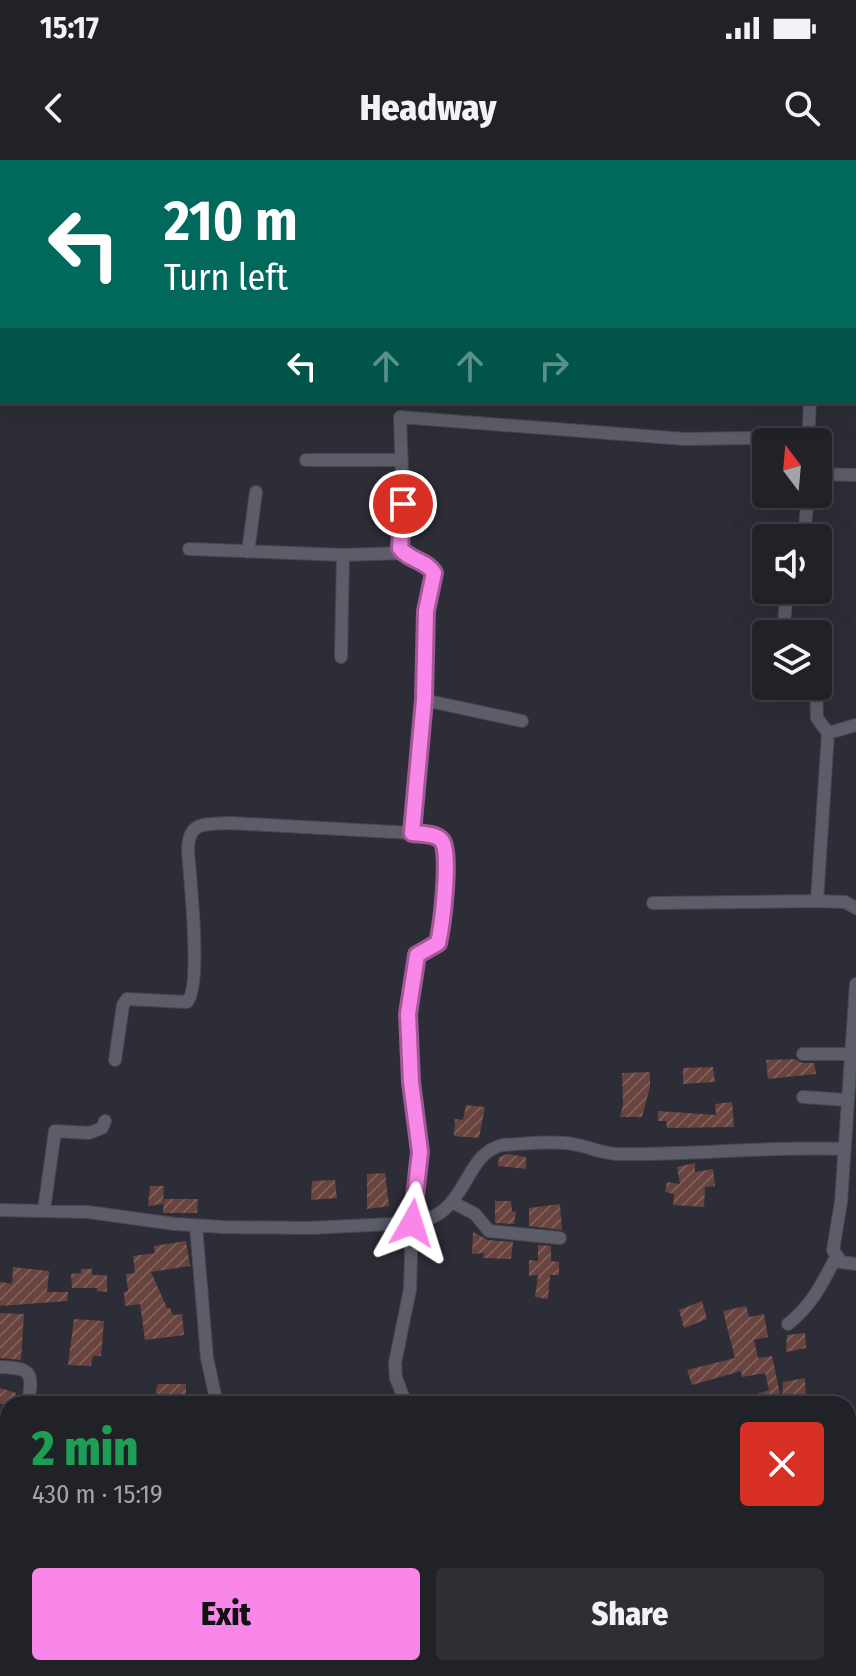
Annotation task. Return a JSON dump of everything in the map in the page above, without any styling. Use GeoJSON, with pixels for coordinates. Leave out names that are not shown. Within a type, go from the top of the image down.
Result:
{"type":"FeatureCollection","features":[{"type":"Feature","properties":{"kind":"street"},"geometry":{"type":"LineString","coordinates":[[399,404],[403,504],[399,539],[404,553]]}},
{"type":"Feature","properties":{"kind":"street"},"geometry":{"type":"LineString","coordinates":[[809,428],[810,404]]}},
{"type":"Feature","properties":{"kind":"street"},"geometry":{"type":"LineString","coordinates":[[400,417],[562,432],[752,440]]}},
{"type":"Feature","properties":{"kind":"street"},"geometry":{"type":"LineString","coordinates":[[306,460],[402,460]]}},
{"type":"Feature","properties":{"kind":"street"},"geometry":{"type":"LineString","coordinates":[[832,474],[856,475]]}},
{"type":"Feature","properties":{"kind":"street"},"geometry":{"type":"LineString","coordinates":[[248,552],[256,492]]}},
{"type":"Feature","properties":{"kind":"street"},"geometry":{"type":"LineString","coordinates":[[189,549],[343,555],[404,553],[430,567],[434,573],[426,611],[424,700],[412,833]]}},
{"type":"Feature","properties":{"kind":"street"},"geometry":{"type":"LineString","coordinates":[[341,657],[343,555]]}},
{"type":"Feature","properties":{"kind":"street"},"geometry":{"type":"LineString","coordinates":[[424,700],[522,721]]}},
{"type":"Feature","properties":{"kind":"street"},"geometry":{"type":"LineString","coordinates":[[816,700],[817,718],[828,733],[817,901]]}},
{"type":"Feature","properties":{"kind":"street"},"geometry":{"type":"LineString","coordinates":[[828,733],[856,725]]}},
{"type":"Feature","properties":{"kind":"street"},"geometry":{"type":"LineString","coordinates":[[115,1060],[123,1005],[127,999],[187,1002],[193,995],[195,973],[188,851],[188,836],[193,828],[230,823],[412,833],[442,840],[446,856],[438,943],[417,955],[408,1014],[411,1082],[420,1152],[412,1223],[410,1289],[395,1363],[396,1378],[403,1396]]}},
{"type":"Feature","properties":{"kind":"street"},"geometry":{"type":"LineString","coordinates":[[653,903],[817,901],[845,902],[856,908]]}},
{"type":"Feature","properties":{"kind":"street"},"geometry":{"type":"LineString","coordinates":[[856,984],[841,1202],[833,1250],[836,1257],[848,1265],[856,1264]]}},
{"type":"Feature","properties":{"kind":"street"},"geometry":{"type":"LineString","coordinates":[[803,1054],[851,1054]]}},
{"type":"Feature","properties":{"kind":"street"},"geometry":{"type":"LineString","coordinates":[[803,1097],[847,1100]]}},
{"type":"Feature","properties":{"kind":"street"},"geometry":{"type":"LineString","coordinates":[[44,1210],[55,1131],[89,1133],[102,1128],[105,1121]]}},
{"type":"Feature","properties":{"kind":"street"},"geometry":{"type":"LineString","coordinates":[[0,1210],[111,1214],[196,1226],[279,1228],[412,1223],[436,1217],[452,1202],[483,1155],[503,1145],[568,1143],[601,1153],[617,1154],[698,1154],[778,1148],[843,1149]]}},
{"type":"Feature","properties":{"kind":"street"},"geometry":{"type":"LineString","coordinates":[[452,1202],[475,1214],[489,1231],[560,1238]]}},
{"type":"Feature","properties":{"kind":"street"},"geometry":{"type":"LineString","coordinates":[[196,1226],[207,1358],[215,1396]]}},
{"type":"Feature","properties":{"kind":"street"},"geometry":{"type":"LineString","coordinates":[[788,1324],[816,1297],[836,1257]]}},
{"type":"Feature","properties":{"kind":"street"},"geometry":{"type":"LineString","coordinates":[[0,1367],[28,1372],[31,1378],[29,1396]]}},
{"type":"Feature","properties":{"kind":"building"},"geometry":{"type":"Polygon","coordinates":[[[795,1059],[802,1063],[814,1063],[816,1074],[768,1079],[766,1060],[795,1059]]]}},
{"type":"Feature","properties":{"kind":"building"},"geometry":{"type":"Polygon","coordinates":[[[713,1067],[715,1082],[683,1084],[683,1068],[713,1067]]]}},
{"type":"Feature","properties":{"kind":"building"},"geometry":{"type":"Polygon","coordinates":[[[650,1072],[650,1087],[642,1117],[620,1117],[623,1105],[622,1073],[650,1072]]]}},
{"type":"Feature","properties":{"kind":"building"},"geometry":{"type":"Polygon","coordinates":[[[732,1102],[734,1127],[667,1128],[666,1121],[658,1121],[658,1111],[716,1115],[715,1104],[732,1102]]]}},
{"type":"Feature","properties":{"kind":"building"},"geometry":{"type":"Polygon","coordinates":[[[466,1105],[485,1107],[479,1138],[454,1136],[455,1119],[463,1120],[466,1105]]]}},
{"type":"Feature","properties":{"kind":"building"},"geometry":{"type":"Polygon","coordinates":[[[508,1154],[526,1157],[526,1169],[498,1166],[499,1157],[508,1154]]]}},
{"type":"Feature","properties":{"kind":"building"},"geometry":{"type":"Polygon","coordinates":[[[695,1163],[695,1172],[713,1169],[715,1186],[705,1187],[704,1207],[673,1205],[674,1194],[665,1192],[667,1182],[680,1184],[677,1167],[695,1163]]]}},
{"type":"Feature","properties":{"kind":"building"},"geometry":{"type":"Polygon","coordinates":[[[385,1173],[389,1206],[367,1209],[367,1174],[385,1173]]]}},
{"type":"Feature","properties":{"kind":"building"},"geometry":{"type":"Polygon","coordinates":[[[335,1180],[337,1198],[311,1200],[312,1181],[335,1180]]]}},
{"type":"Feature","properties":{"kind":"building"},"geometry":{"type":"Polygon","coordinates":[[[150,1186],[164,1186],[163,1204],[148,1206],[150,1186]]]}},
{"type":"Feature","properties":{"kind":"building"},"geometry":{"type":"Polygon","coordinates":[[[164,1199],[198,1199],[197,1213],[163,1213],[164,1199]]]}},
{"type":"Feature","properties":{"kind":"building"},"geometry":{"type":"Polygon","coordinates":[[[495,1201],[511,1201],[512,1212],[516,1211],[514,1224],[495,1223],[495,1201]]]}},
{"type":"Feature","properties":{"kind":"building"},"geometry":{"type":"Polygon","coordinates":[[[560,1204],[562,1230],[529,1226],[529,1208],[560,1204]]]}},
{"type":"Feature","properties":{"kind":"building"},"geometry":{"type":"Polygon","coordinates":[[[473,1232],[488,1240],[513,1242],[511,1259],[483,1258],[484,1253],[472,1254],[473,1232]]]}},
{"type":"Feature","properties":{"kind":"building"},"geometry":{"type":"Polygon","coordinates":[[[186,1241],[190,1266],[151,1272],[167,1308],[173,1315],[182,1314],[184,1335],[145,1340],[140,1304],[125,1306],[124,1292],[128,1291],[126,1274],[135,1273],[133,1256],[155,1253],[154,1246],[186,1241]]]}},
{"type":"Feature","properties":{"kind":"building"},"geometry":{"type":"Polygon","coordinates":[[[538,1245],[551,1246],[551,1261],[559,1262],[559,1275],[550,1275],[548,1299],[535,1297],[538,1275],[529,1276],[529,1260],[538,1261],[538,1245]]]}},
{"type":"Feature","properties":{"kind":"building"},"geometry":{"type":"Polygon","coordinates":[[[13,1267],[49,1271],[47,1292],[68,1292],[67,1301],[0,1306],[0,1282],[12,1284],[13,1267]]]}},
{"type":"Feature","properties":{"kind":"building"},"geometry":{"type":"Polygon","coordinates":[[[81,1269],[92,1269],[92,1275],[107,1275],[107,1292],[97,1291],[97,1288],[72,1288],[71,1274],[81,1273],[81,1269]]]}},
{"type":"Feature","properties":{"kind":"building"},"geometry":{"type":"Polygon","coordinates":[[[702,1301],[707,1319],[684,1328],[679,1310],[702,1301]]]}},
{"type":"Feature","properties":{"kind":"building"},"geometry":{"type":"Polygon","coordinates":[[[746,1306],[749,1317],[764,1314],[768,1337],[754,1340],[758,1358],[772,1356],[781,1396],[757,1396],[769,1390],[765,1373],[742,1377],[741,1371],[692,1385],[687,1370],[735,1358],[723,1311],[746,1306]]]}},
{"type":"Feature","properties":{"kind":"building"},"geometry":{"type":"Polygon","coordinates":[[[0,1313],[24,1314],[21,1360],[0,1358],[0,1313]]]}},
{"type":"Feature","properties":{"kind":"building"},"geometry":{"type":"Polygon","coordinates":[[[74,1319],[104,1321],[101,1356],[93,1356],[91,1366],[68,1365],[74,1319]]]}},
{"type":"Feature","properties":{"kind":"building"},"geometry":{"type":"Polygon","coordinates":[[[805,1333],[806,1348],[786,1352],[787,1335],[805,1333]]]}},
{"type":"Feature","properties":{"kind":"building"},"geometry":{"type":"Polygon","coordinates":[[[805,1378],[806,1396],[782,1396],[783,1382],[805,1378]]]}},
{"type":"Feature","properties":{"kind":"building"},"geometry":{"type":"Polygon","coordinates":[[[158,1384],[186,1384],[186,1396],[155,1393],[158,1384]]]}},
{"type":"Feature","properties":{"kind":"building"},"geometry":{"type":"Polygon","coordinates":[[[0,1388],[16,1393],[15,1396],[0,1396],[0,1388]]]}},
{"type":"Feature","properties":{"kind":"route"},"geometry":{"type":"LineString","coordinates":[[403,504],[400,548],[430,567],[434,573],[426,611],[424,700],[412,833],[442,840],[446,856],[438,943],[417,955],[408,1014],[411,1082],[420,1152],[412,1223]]}}]}
